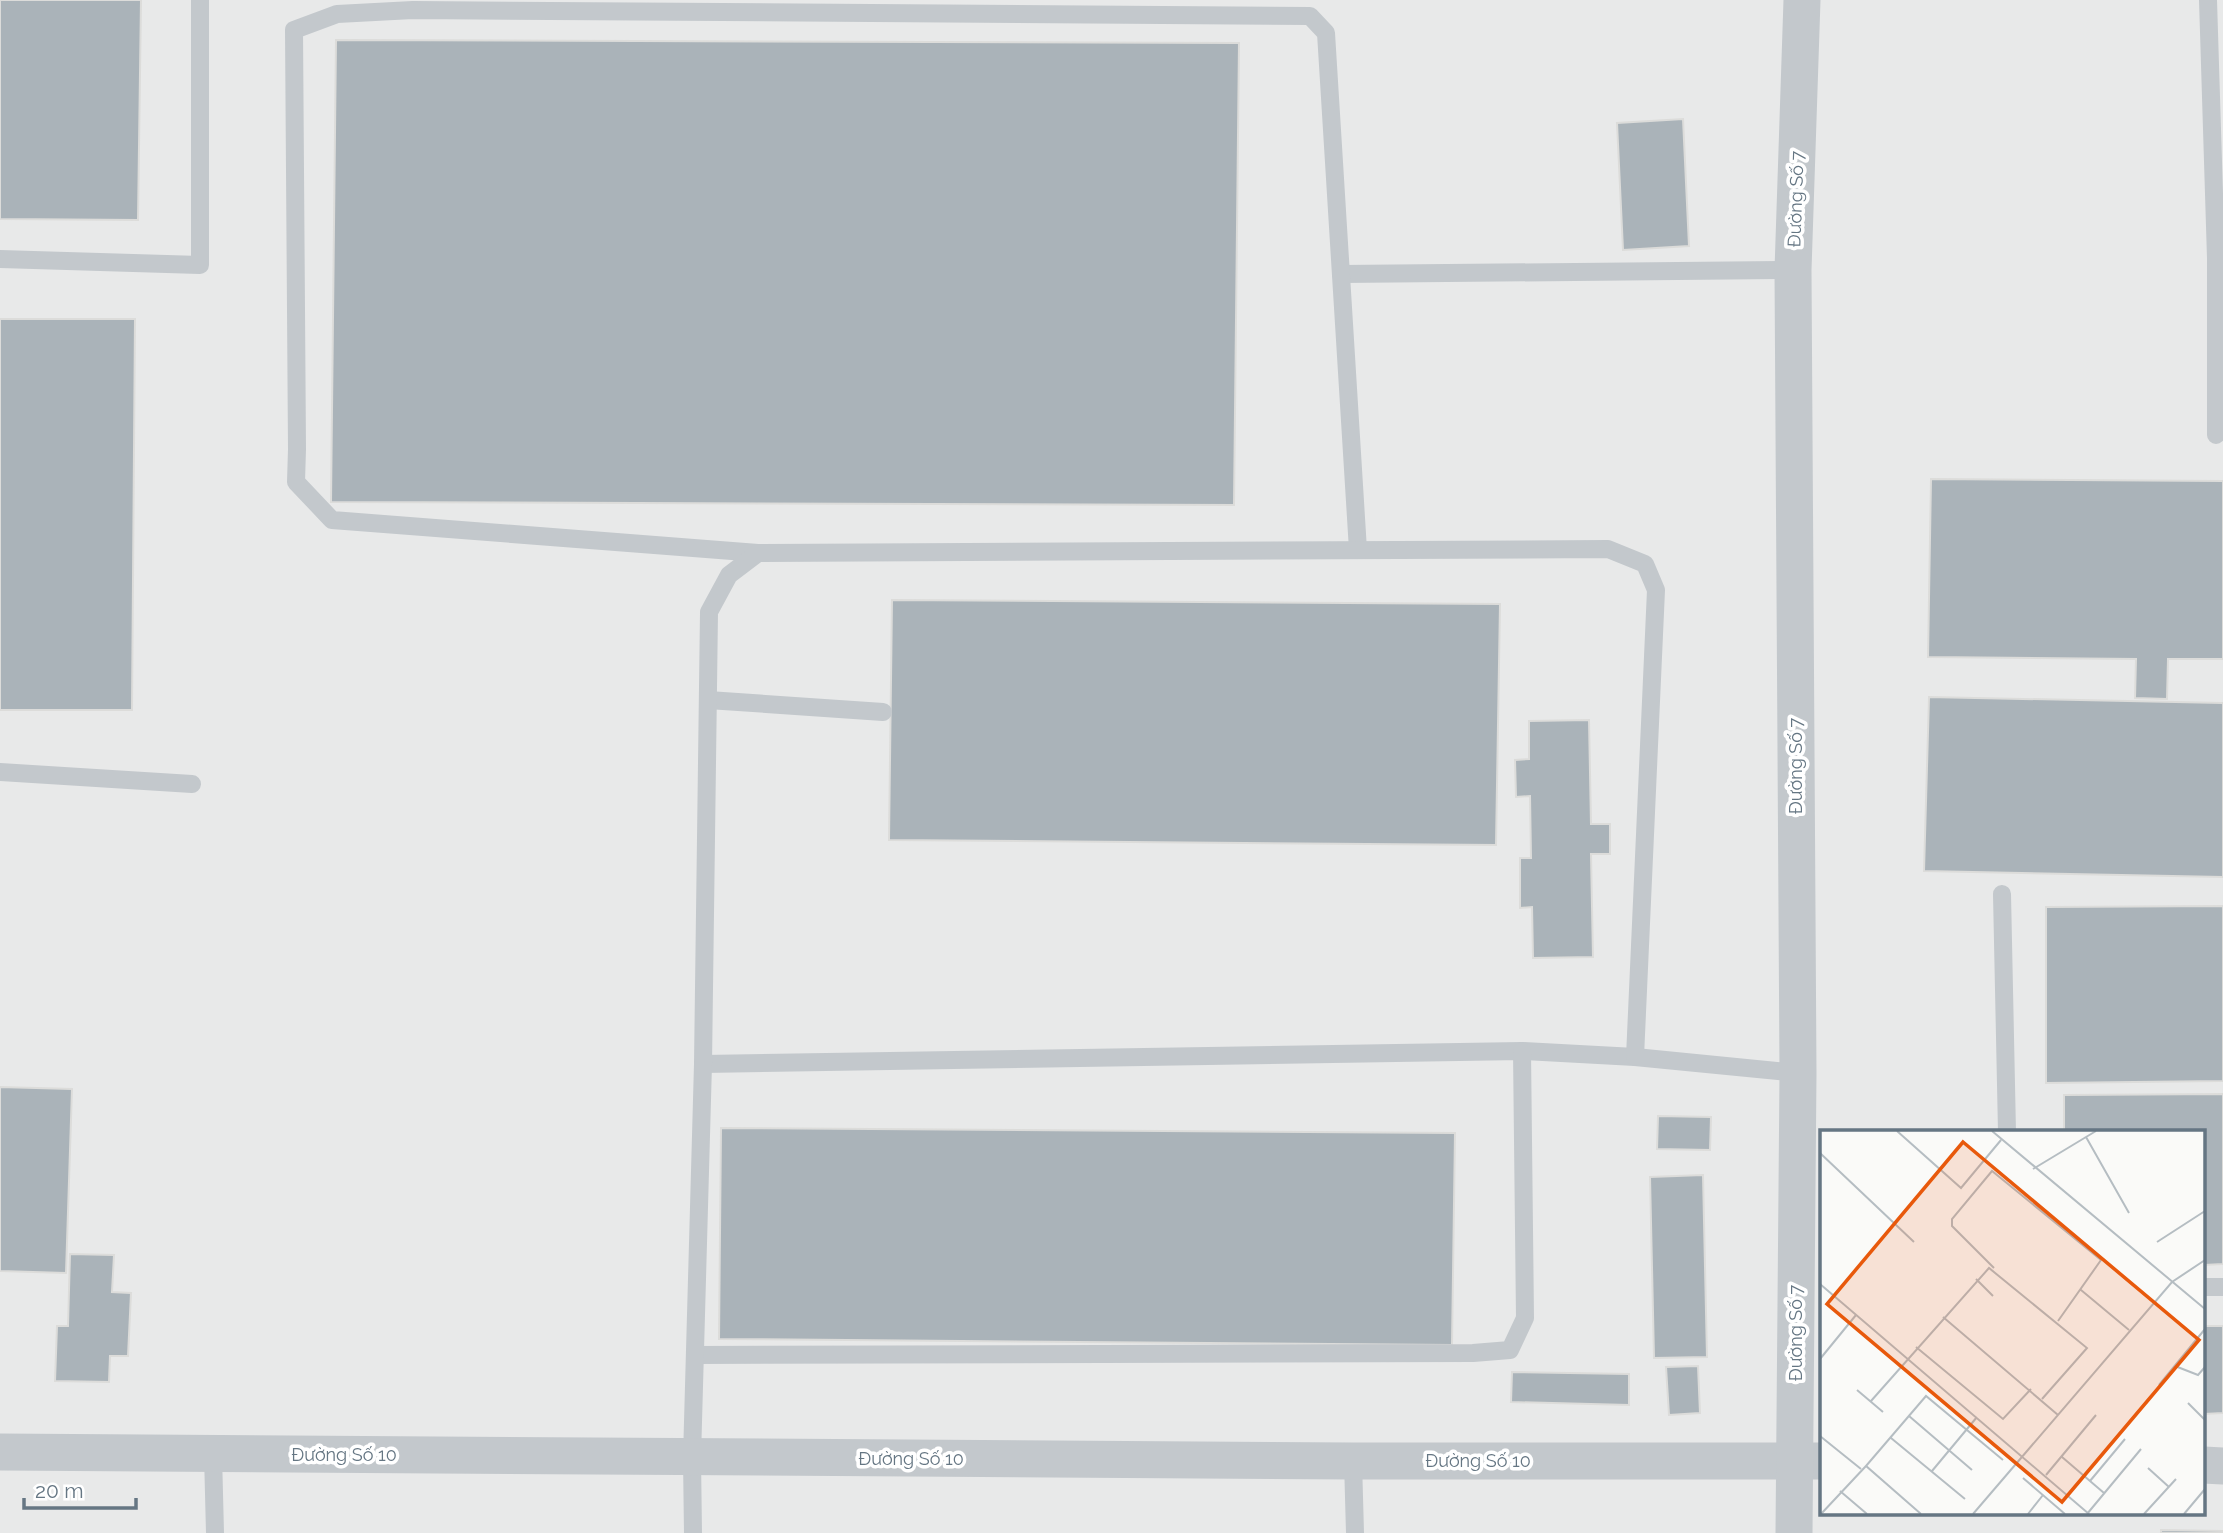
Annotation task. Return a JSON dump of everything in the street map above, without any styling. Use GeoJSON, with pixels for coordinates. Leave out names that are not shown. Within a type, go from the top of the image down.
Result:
{"type":"FeatureCollection","features":[{"type":"Feature","properties":{"kind":"street","name":"Đường Số 7"},"geometry":{"type":"LineString","coordinates":[[1794,1533],[1809,1461],[1798,1073],[1793,270],[1802,0]]}},
{"type":"Feature","properties":{"kind":"street","name":"Đường Số 10"},"geometry":{"type":"LineString","coordinates":[[0,1452],[692,1458],[1809,1461]]}},
{"type":"Feature","properties":{"kind":"lane"},"geometry":{"type":"LineString","coordinates":[[0,260],[200,265],[200,0]]}},
{"type":"Feature","properties":{"kind":"lane"},"geometry":{"type":"LineString","coordinates":[[2208,0],[2217,94],[2220,258],[2216,435]]}},
{"type":"Feature","properties":{"kind":"lane"},"geometry":{"type":"LineString","coordinates":[[1358,550],[1326,33],[1310,16],[413,10],[337,14],[294,30],[296,482],[332,520],[758,554],[1608,549],[1645,564],[1656,590],[1635,1057]]}},
{"type":"Feature","properties":{"kind":"lane"},"geometry":{"type":"LineString","coordinates":[[1341,274],[1793,270]]}},
{"type":"Feature","properties":{"kind":"lane"},"geometry":{"type":"LineString","coordinates":[[693,1533],[692,1458],[703,1064],[709,612],[729,575],[758,554]]}},
{"type":"Feature","properties":{"kind":"lane"},"geometry":{"type":"LineString","coordinates":[[708,700],[883,712]]}},
{"type":"Feature","properties":{"kind":"lane"},"geometry":{"type":"LineString","coordinates":[[0,772],[192,784]]}},
{"type":"Feature","properties":{"kind":"lane"},"geometry":{"type":"LineString","coordinates":[[2002,894],[2007,1130]]}},
{"type":"Feature","properties":{"kind":"lane"},"geometry":{"type":"LineString","coordinates":[[703,1064],[1522,1051],[1635,1057],[1798,1073]]}},
{"type":"Feature","properties":{"kind":"lane"},"geometry":{"type":"LineString","coordinates":[[695,1355],[1474,1353],[1510,1350],[1525,1318],[1522,1051]]}},
{"type":"Feature","properties":{"kind":"lane"},"geometry":{"type":"LineString","coordinates":[[213,1454],[215,1533]]}},
{"type":"Feature","properties":{"kind":"lane"},"geometry":{"type":"LineString","coordinates":[[1353,1461],[1354,1533]]}},
{"type":"Feature","properties":{"kind":"shaded area"},"geometry":{"type":"Polygon","coordinates":[[[0,0],[2223,0],[2223,1533],[0,1533],[0,0]]]}},
{"type":"Feature","properties":{"kind":"building"},"geometry":{"type":"Polygon","coordinates":[[[0,0],[141,0],[138,220],[0,219],[0,0]]]}},
{"type":"Feature","properties":{"kind":"building"},"geometry":{"type":"Polygon","coordinates":[[[336,40],[1239,43],[1234,505],[331,502],[336,40]]]}},
{"type":"Feature","properties":{"kind":"building"},"geometry":{"type":"Polygon","coordinates":[[[1683,119],[1689,246],[1623,250],[1617,123],[1683,119]]]}},
{"type":"Feature","properties":{"kind":"building"},"geometry":{"type":"Polygon","coordinates":[[[0,319],[135,319],[132,710],[0,710],[0,319]]]}},
{"type":"Feature","properties":{"kind":"building"},"geometry":{"type":"Polygon","coordinates":[[[1931,479],[2223,481],[2223,659],[2168,659],[2167,699],[2135,698],[2136,659],[1928,657],[1931,479]]]}},
{"type":"Feature","properties":{"kind":"building"},"geometry":{"type":"Polygon","coordinates":[[[892,600],[1500,604],[1496,845],[889,840],[892,600]]]}},
{"type":"Feature","properties":{"kind":"building"},"geometry":{"type":"Polygon","coordinates":[[[1929,697],[2223,703],[2223,877],[1924,871],[1929,697]]]}},
{"type":"Feature","properties":{"kind":"building"},"geometry":{"type":"Polygon","coordinates":[[[1589,720],[1591,824],[1610,824],[1610,854],[1591,854],[1593,957],[1533,958],[1532,907],[1520,908],[1520,858],[1531,858],[1530,796],[1516,797],[1515,760],[1529,759],[1529,721],[1589,720]]]}},
{"type":"Feature","properties":{"kind":"building"},"geometry":{"type":"Polygon","coordinates":[[[2223,906],[2223,1081],[2046,1083],[2046,907],[2223,906]]]}},
{"type":"Feature","properties":{"kind":"building"},"geometry":{"type":"Polygon","coordinates":[[[0,1087],[72,1089],[66,1273],[0,1271],[0,1087]]]}},
{"type":"Feature","properties":{"kind":"building"},"geometry":{"type":"Polygon","coordinates":[[[2223,1094],[2223,1264],[2206,1265],[2206,1130],[2064,1130],[2064,1095],[2223,1094]]]}},
{"type":"Feature","properties":{"kind":"building"},"geometry":{"type":"Polygon","coordinates":[[[1658,1116],[1711,1117],[1710,1150],[1657,1149],[1658,1116]]]}},
{"type":"Feature","properties":{"kind":"building"},"geometry":{"type":"Polygon","coordinates":[[[721,1128],[1455,1133],[1452,1345],[719,1339],[721,1128]]]}},
{"type":"Feature","properties":{"kind":"building"},"geometry":{"type":"Polygon","coordinates":[[[1703,1175],[1707,1357],[1654,1358],[1650,1177],[1703,1175]]]}},
{"type":"Feature","properties":{"kind":"building"},"geometry":{"type":"Polygon","coordinates":[[[70,1254],[114,1255],[112,1292],[131,1293],[128,1356],[110,1356],[109,1382],[55,1381],[57,1326],[68,1326],[70,1254]]]}},
{"type":"Feature","properties":{"kind":"building"},"geometry":{"type":"Polygon","coordinates":[[[2206,1326],[2223,1326],[2223,1413],[2206,1414],[2206,1326]]]}},
{"type":"Feature","properties":{"kind":"building"},"geometry":{"type":"Polygon","coordinates":[[[1698,1366],[1700,1413],[1669,1415],[1666,1367],[1698,1366]]]}},
{"type":"Feature","properties":{"kind":"building"},"geometry":{"type":"Polygon","coordinates":[[[1512,1372],[1629,1374],[1629,1405],[1511,1402],[1512,1372]]]}},
{"type":"Feature","properties":{"kind":"building"},"geometry":{"type":"Polygon","coordinates":[[[2161,1530],[2223,1531],[2223,1533],[2161,1533],[2161,1530]]]}}]}
